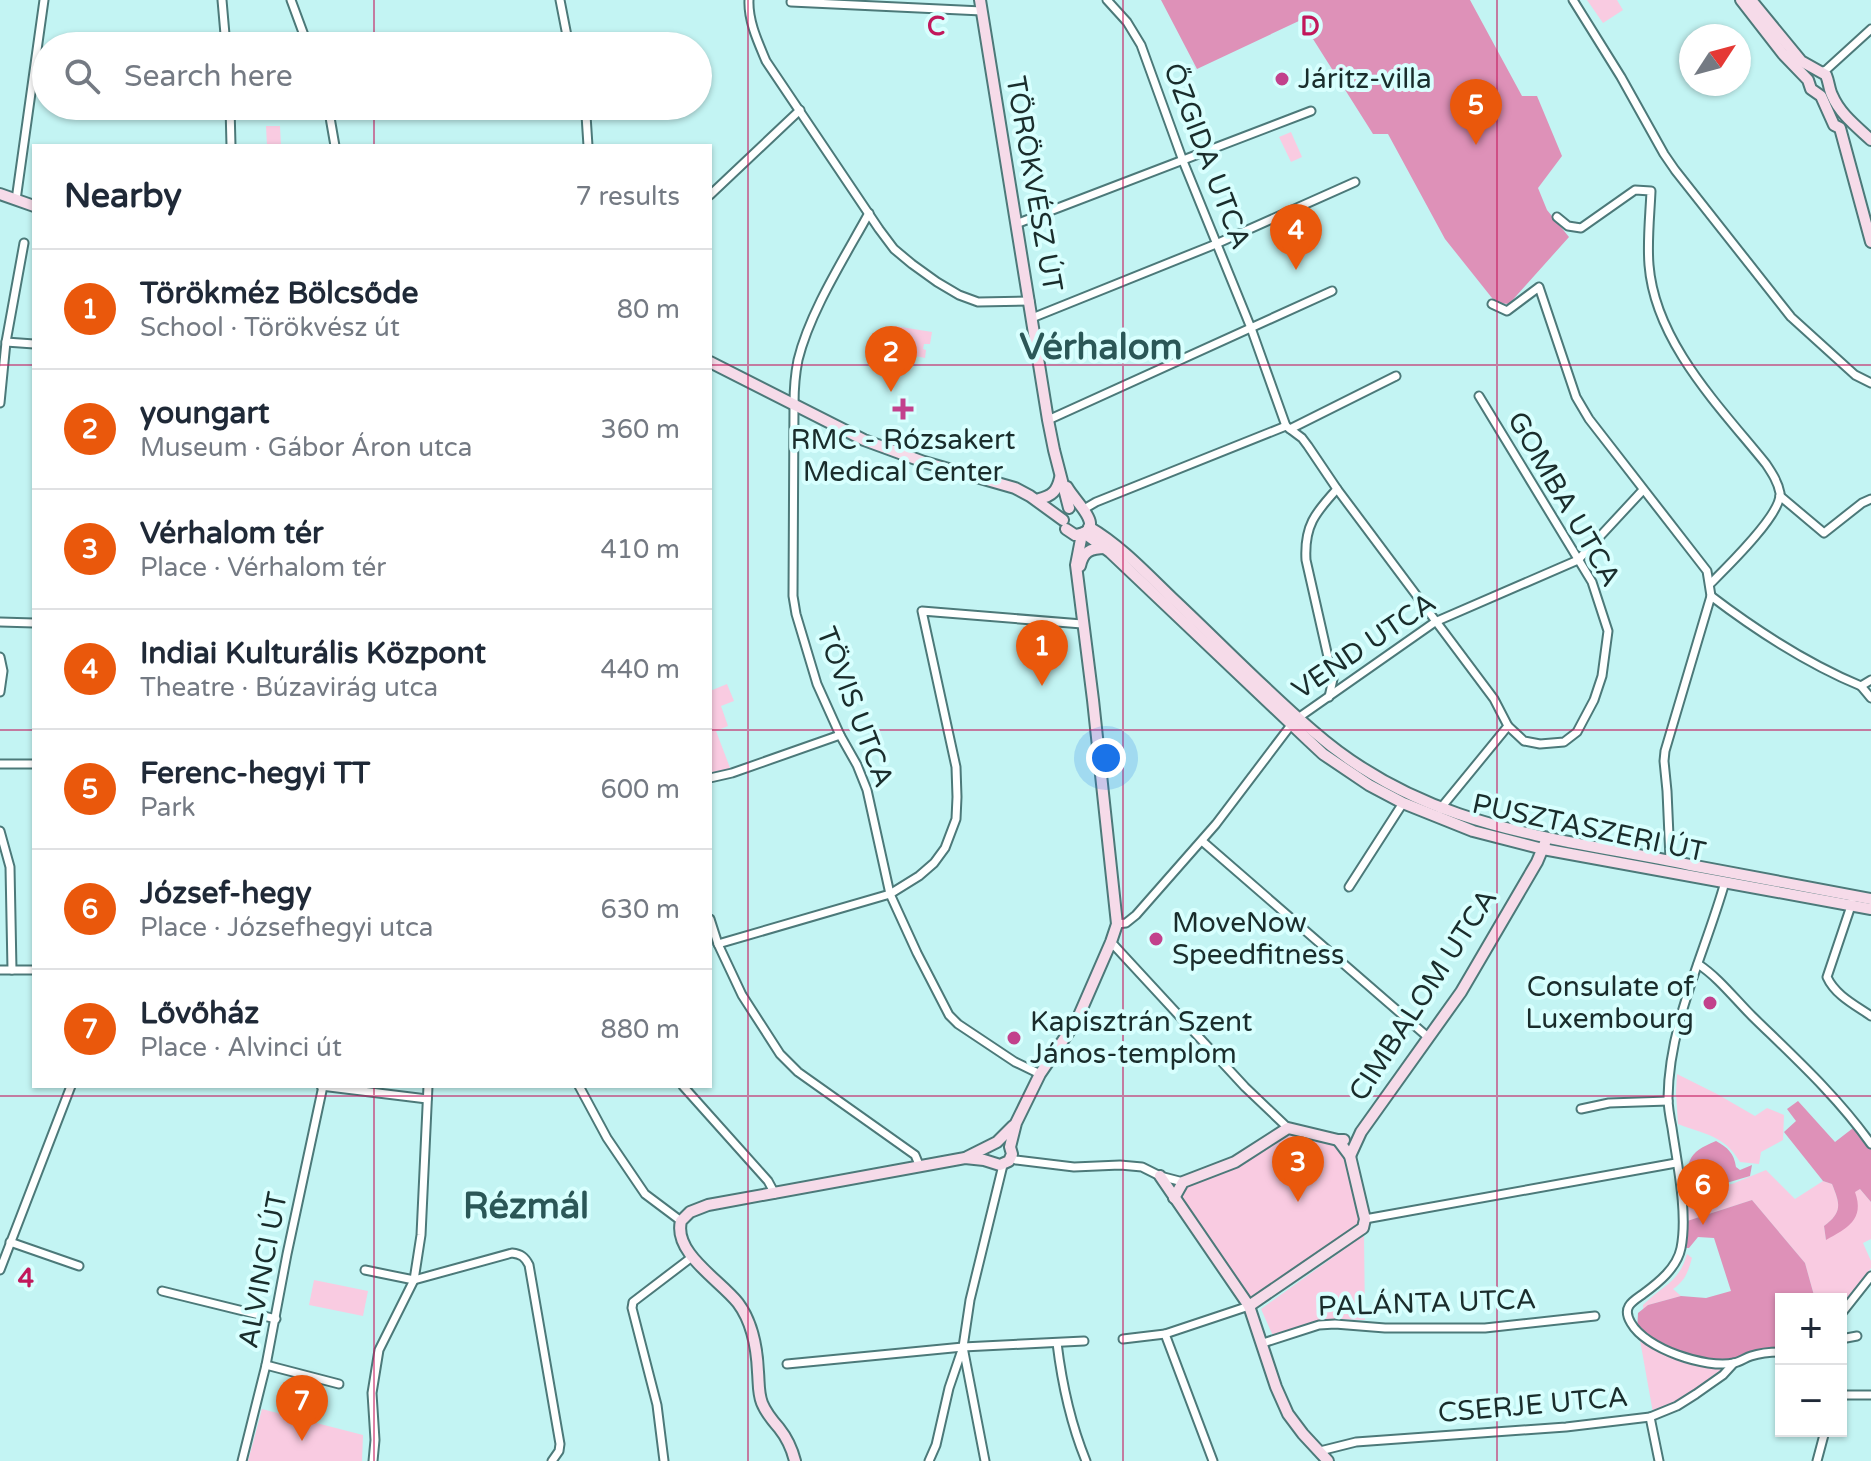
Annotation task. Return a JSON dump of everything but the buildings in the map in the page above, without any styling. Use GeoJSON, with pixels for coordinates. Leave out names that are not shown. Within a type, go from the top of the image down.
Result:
{"type":"FeatureCollection","features":[{"type":"Feature","properties":{"kind":"street"},"geometry":{"type":"LineString","coordinates":[[40,32],[44,0]]}},
{"type":"Feature","properties":{"kind":"street"},"geometry":{"type":"LineString","coordinates":[[222,0],[225,32]]}},
{"type":"Feature","properties":{"kind":"street"},"geometry":{"type":"LineString","coordinates":[[291,0],[303,32]]}},
{"type":"Feature","properties":{"kind":"street"},"geometry":{"type":"LineString","coordinates":[[560,0],[566,32]]}},
{"type":"Feature","properties":{"kind":"street"},"geometry":{"type":"LineString","coordinates":[[749,0],[757,40],[766,61],[894,249],[959,295],[978,302],[1030,301]]}},
{"type":"Feature","properties":{"kind":"street","name":"ŐZGIDA UTCA"},"geometry":{"type":"LineString","coordinates":[[1107,0],[1132,28],[1141,45],[1288,428]]}},
{"type":"Feature","properties":{"kind":"street"},"geometry":{"type":"LineString","coordinates":[[1573,0],[1675,170],[1791,317],[1855,375],[1871,383]]}},
{"type":"Feature","properties":{"kind":"street"},"geometry":{"type":"LineString","coordinates":[[1741,0],[1783,54],[1808,80],[1811,89],[1821,96],[1834,125],[1844,125],[1871,140]]}},
{"type":"Feature","properties":{"kind":"street"},"geometry":{"type":"LineString","coordinates":[[1751,0],[1801,61],[1822,74],[1844,125],[1843,141],[1871,242]]}},
{"type":"Feature","properties":{"kind":"street"},"geometry":{"type":"LineString","coordinates":[[791,2],[981,6]]}},
{"type":"Feature","properties":{"kind":"street","name":"TÖRÖKVÉSZ ÚT"},"geometry":{"type":"LineString","coordinates":[[981,6],[1048,420],[1077,570]]}},
{"type":"Feature","properties":{"kind":"street"},"geometry":{"type":"LineString","coordinates":[[1808,80],[1811,74],[1828,72],[1835,61],[1871,29]]}},
{"type":"Feature","properties":{"kind":"street"},"geometry":{"type":"LineString","coordinates":[[16,200],[32,86]]}},
{"type":"Feature","properties":{"kind":"street"},"geometry":{"type":"LineString","coordinates":[[712,193],[800,110]]}},
{"type":"Feature","properties":{"kind":"street"},"geometry":{"type":"LineString","coordinates":[[1016,224],[1311,111]]}},
{"type":"Feature","properties":{"kind":"street"},"geometry":{"type":"LineString","coordinates":[[230,120],[231,144]]}},
{"type":"Feature","properties":{"kind":"street"},"geometry":{"type":"LineString","coordinates":[[330,120],[335,144]]}},
{"type":"Feature","properties":{"kind":"street"},"geometry":{"type":"LineString","coordinates":[[586,120],[588,144]]}},
{"type":"Feature","properties":{"kind":"street"},"geometry":{"type":"LineString","coordinates":[[1032,318],[1216,244],[1355,182]]}},
{"type":"Feature","properties":{"kind":"street"},"geometry":{"type":"LineString","coordinates":[[1557,217],[1568,226],[1581,228],[1635,190],[1651,191],[1649,266],[1658,309],[1683,359],[1766,464],[1780,496],[1824,533],[1871,499]]}},
{"type":"Feature","properties":{"kind":"street"},"geometry":{"type":"LineString","coordinates":[[0,194],[32,205]]}},
{"type":"Feature","properties":{"kind":"street","name":"TÖVIS UTCA"},"geometry":{"type":"LineString","coordinates":[[869,213],[825,295],[798,359],[794,384],[793,596],[796,614],[817,684],[867,790],[890,894],[949,1015],[981,1040],[1040,1074]]}},
{"type":"Feature","properties":{"kind":"street"},"geometry":{"type":"LineString","coordinates":[[0,403],[6,342],[24,243]]}},
{"type":"Feature","properties":{"kind":"street"},"geometry":{"type":"LineString","coordinates":[[1492,304],[1507,311],[1539,287],[1576,397],[1589,419],[1707,571],[1711,596],[1665,751],[1668,865]]}},
{"type":"Feature","properties":{"kind":"street"},"geometry":{"type":"LineString","coordinates":[[1048,420],[1332,291]]}},
{"type":"Feature","properties":{"kind":"street"},"geometry":{"type":"LineString","coordinates":[[6,342],[32,344]]}},
{"type":"Feature","properties":{"kind":"street"},"geometry":{"type":"LineString","coordinates":[[712,363],[864,440],[1015,488],[1066,517],[1075,535],[1085,531]]}},
{"type":"Feature","properties":{"kind":"street"},"geometry":{"type":"LineString","coordinates":[[1083,508],[1288,428],[1396,376]]}},
{"type":"Feature","properties":{"kind":"street","name":"GOMBA UTCA"},"geometry":{"type":"LineString","coordinates":[[1479,396],[1592,582],[1608,631],[1602,676],[1594,700],[1577,732],[1564,742],[1540,744],[1524,741],[1508,726]]}},
{"type":"Feature","properties":{"kind":"street"},"geometry":{"type":"LineString","coordinates":[[1288,428],[1308,446],[1494,699],[1508,726],[1440,809]]}},
{"type":"Feature","properties":{"kind":"street"},"geometry":{"type":"LineString","coordinates":[[1034,498],[1048,497],[1054,493],[1060,473]]}},
{"type":"Feature","properties":{"kind":"street","name":"TÖRÖKVÉSZ ÚT"},"geometry":{"type":"LineString","coordinates":[[1060,473],[1070,493],[1083,508]]}},
{"type":"Feature","properties":{"kind":"street"},"geometry":{"type":"LineString","coordinates":[[1329,697],[1333,679],[1305,544],[1317,511],[1337,489]]}},
{"type":"Feature","properties":{"kind":"street","name":"VEND UTCA"},"geometry":{"type":"LineString","coordinates":[[1117,924],[1126,923],[1136,915],[1202,841],[1294,721],[1435,622],[1578,560],[1643,490]]}},
{"type":"Feature","properties":{"kind":"street"},"geometry":{"type":"LineString","coordinates":[[1710,584],[1773,513],[1780,496]]}},
{"type":"Feature","properties":{"kind":"street"},"geometry":{"type":"LineString","coordinates":[[929,1461],[963,1347],[970,1300],[1016,1123],[1040,1074],[1077,1020],[1117,924],[1077,570],[1090,517],[1083,508],[1075,506],[1066,517]]}},
{"type":"Feature","properties":{"kind":"street","name":"PUSZTASZERI ÚT"},"geometry":{"type":"LineString","coordinates":[[1085,531],[1294,721],[1370,774],[1440,809],[1545,844]]}},
{"type":"Feature","properties":{"kind":"street","name":"PUSZTASZERI ÚT"},"geometry":{"type":"LineString","coordinates":[[1085,531],[1139,566],[1323,754],[1369,785],[1403,803],[1473,831],[1852,900],[1871,899]]}},
{"type":"Feature","properties":{"kind":"street"},"geometry":{"type":"LineString","coordinates":[[1077,570],[1086,552],[1105,548]]}},
{"type":"Feature","properties":{"kind":"street"},"geometry":{"type":"LineString","coordinates":[[1711,596],[1781,644],[1861,686],[1871,698]]}},
{"type":"Feature","properties":{"kind":"street"},"geometry":{"type":"LineString","coordinates":[[718,944],[890,894],[919,876],[945,848],[956,819],[956,767],[922,611],[1082,624]]}},
{"type":"Feature","properties":{"kind":"street"},"geometry":{"type":"LineString","coordinates":[[0,622],[32,623]]}},
{"type":"Feature","properties":{"kind":"street"},"geometry":{"type":"LineString","coordinates":[[0,657],[0,692]]}},
{"type":"Feature","properties":{"kind":"street"},"geometry":{"type":"LineString","coordinates":[[1861,686],[1871,680]]}},
{"type":"Feature","properties":{"kind":"street"},"geometry":{"type":"LineString","coordinates":[[712,778],[840,735]]}},
{"type":"Feature","properties":{"kind":"street"},"geometry":{"type":"LineString","coordinates":[[0,764],[32,764]]}},
{"type":"Feature","properties":{"kind":"street"},"geometry":{"type":"LineString","coordinates":[[1349,887],[1403,803]]}},
{"type":"Feature","properties":{"kind":"street"},"geometry":{"type":"LineString","coordinates":[[0,831],[10,867],[12,970]]}},
{"type":"Feature","properties":{"kind":"street"},"geometry":{"type":"LineString","coordinates":[[1202,841],[1429,1038]]}},
{"type":"Feature","properties":{"kind":"street","name":"CIMBALOM UTCA"},"geometry":{"type":"LineString","coordinates":[[1350,1156],[1360,1133],[1461,992],[1545,844]]}},
{"type":"Feature","properties":{"kind":"street"},"geometry":{"type":"LineString","coordinates":[[1726,877],[1678,1023],[1673,1048],[1668,1101],[1682,1210],[1681,1248],[1668,1272],[1630,1304],[1627,1314],[1647,1341],[1692,1360],[1734,1363],[1752,1356],[1775,1353]]}},
{"type":"Feature","properties":{"kind":"street"},"geometry":{"type":"LineString","coordinates":[[1852,900],[1827,977],[1831,986],[1842,996],[1871,1016]]}},
{"type":"Feature","properties":{"kind":"street","name":"PUSZTASZERI ÚT"},"geometry":{"type":"LineString","coordinates":[[1852,900],[1871,909]]}},
{"type":"Feature","properties":{"kind":"street"},"geometry":{"type":"LineString","coordinates":[[712,925],[742,995],[780,1054],[798,1072],[915,1155],[920,1167]]}},
{"type":"Feature","properties":{"kind":"street"},"geometry":{"type":"LineString","coordinates":[[1111,942],[1245,1087],[1288,1128],[1338,1140],[1350,1156],[1365,1219],[1363,1228],[1249,1306],[1165,1334],[1123,1339]]}},
{"type":"Feature","properties":{"kind":"street"},"geometry":{"type":"LineString","coordinates":[[1698,964],[1711,973],[1839,1102],[1871,1144]]}},
{"type":"Feature","properties":{"kind":"street"},"geometry":{"type":"LineString","coordinates":[[0,970],[32,970]]}},
{"type":"Feature","properties":{"kind":"street"},"geometry":{"type":"LineString","coordinates":[[0,1270],[70,1088]]}},
{"type":"Feature","properties":{"kind":"street","name":"ALVINCI ÚT"},"geometry":{"type":"LineString","coordinates":[[242,1461],[276,1319],[322,1088]]}},
{"type":"Feature","properties":{"kind":"street"},"geometry":{"type":"LineString","coordinates":[[338,1088],[427,1099]]}},
{"type":"Feature","properties":{"kind":"street"},"geometry":{"type":"LineString","coordinates":[[373,1461],[372,1393],[379,1350],[414,1280],[421,1235],[428,1088]]}},
{"type":"Feature","properties":{"kind":"street"},"geometry":{"type":"LineString","coordinates":[[580,1088],[607,1138],[645,1194],[681,1221]]}},
{"type":"Feature","properties":{"kind":"street"},"geometry":{"type":"LineString","coordinates":[[685,1088],[768,1181],[775,1194]]}},
{"type":"Feature","properties":{"kind":"street"},"geometry":{"type":"LineString","coordinates":[[1581,1109],[1609,1103],[1668,1101]]}},
{"type":"Feature","properties":{"kind":"street"},"geometry":{"type":"LineString","coordinates":[[991,1161],[988,1152],[1016,1123]]}},
{"type":"Feature","properties":{"kind":"street"},"geometry":{"type":"LineString","coordinates":[[1008,1157],[1074,1167],[1142,1167],[1183,1182],[1235,1162],[1288,1128]]}},
{"type":"Feature","properties":{"kind":"street","name":"CIMBALOM UTCA"},"geometry":{"type":"LineString","coordinates":[[1338,1140],[1360,1133]]}},
{"type":"Feature","properties":{"kind":"street"},"geometry":{"type":"LineString","coordinates":[[795,1461],[786,1439],[761,1400],[757,1346],[747,1319],[730,1293],[692,1257],[682,1240],[681,1221],[690,1212],[708,1205],[965,1158],[995,1143],[1006,1143],[1008,1157]]}},
{"type":"Feature","properties":{"kind":"street"},"geometry":{"type":"LineString","coordinates":[[965,1158],[991,1161],[996,1165],[1008,1157]]}},
{"type":"Feature","properties":{"kind":"street"},"geometry":{"type":"LineString","coordinates":[[1365,1219],[1676,1163]]}},
{"type":"Feature","properties":{"kind":"street"},"geometry":{"type":"LineString","coordinates":[[1160,1176],[1249,1306],[1288,1414],[1328,1461]]}},
{"type":"Feature","properties":{"kind":"street"},"geometry":{"type":"LineString","coordinates":[[1174,1198],[1183,1182]]}},
{"type":"Feature","properties":{"kind":"street"},"geometry":{"type":"LineString","coordinates":[[10,1242],[79,1266]]}},
{"type":"Feature","properties":{"kind":"street"},"geometry":{"type":"LineString","coordinates":[[365,1270],[414,1280],[512,1253],[525,1258],[529,1265],[560,1444],[552,1461]]}},
{"type":"Feature","properties":{"kind":"street"},"geometry":{"type":"LineString","coordinates":[[664,1461],[657,1405],[632,1308],[633,1302],[692,1257]]}},
{"type":"Feature","properties":{"kind":"street"},"geometry":{"type":"LineString","coordinates":[[1847,1306],[1871,1276]]}},
{"type":"Feature","properties":{"kind":"street"},"geometry":{"type":"LineString","coordinates":[[162,1291],[276,1319]]}},
{"type":"Feature","properties":{"kind":"street","name":"PALÁNTA UTCA"},"geometry":{"type":"LineString","coordinates":[[1263,1343],[1319,1325],[1485,1328],[1595,1316]]}},
{"type":"Feature","properties":{"kind":"street"},"geometry":{"type":"LineString","coordinates":[[1165,1334],[1213,1461]]}},
{"type":"Feature","properties":{"kind":"street"},"geometry":{"type":"LineString","coordinates":[[1847,1338],[1857,1336]]}},
{"type":"Feature","properties":{"kind":"street"},"geometry":{"type":"LineString","coordinates":[[787,1364],[963,1347],[1084,1341]]}},
{"type":"Feature","properties":{"kind":"street"},"geometry":{"type":"LineString","coordinates":[[1057,1343],[1062,1386],[1086,1461]]}},
{"type":"Feature","properties":{"kind":"street"},"geometry":{"type":"LineString","coordinates":[[963,1347],[985,1461]]}},
{"type":"Feature","properties":{"kind":"street","name":"CSERJE UTCA"},"geometry":{"type":"LineString","coordinates":[[1320,1451],[1356,1442],[1566,1427],[1650,1417],[1696,1394],[1734,1363]]}},
{"type":"Feature","properties":{"kind":"street"},"geometry":{"type":"LineString","coordinates":[[266,1365],[339,1384]]}},
{"type":"Feature","properties":{"kind":"street"},"geometry":{"type":"LineString","coordinates":[[1847,1395],[1871,1395]]}},
{"type":"Feature","properties":{"kind":"street"},"geometry":{"type":"LineString","coordinates":[[1650,1417],[1659,1461]]}},
{"type":"Feature","properties":{"kind":"street"},"geometry":{"type":"LineString","coordinates":[[1817,1461],[1823,1437]]}},
{"type":"Feature","properties":{"kind":"shaded area"},"geometry":{"type":"Polygon","coordinates":[[[1161,0],[1470,0],[1522,96],[1537,96],[1562,156],[1538,188],[1547,210],[1569,237],[1509,304],[1496,303],[1445,239],[1388,134],[1373,134],[1301,20],[1197,69],[1161,0]]]}},
{"type":"Feature","properties":{"kind":"shaded area"},"geometry":{"type":"Polygon","coordinates":[[[1587,0],[1617,0],[1623,10],[1603,23],[1587,0]]]}},
{"type":"Feature","properties":{"kind":"shaded area"},"geometry":{"type":"Polygon","coordinates":[[[266,126],[280,126],[281,144],[267,144],[266,126]]]}},
{"type":"Feature","properties":{"kind":"shaded area"},"geometry":{"type":"Polygon","coordinates":[[[1291,132],[1302,157],[1291,162],[1279,137],[1291,132]]]}},
{"type":"Feature","properties":{"kind":"shaded area"},"geometry":{"type":"Polygon","coordinates":[[[895,326],[932,332],[930,344],[924,344],[925,358],[895,352],[895,326]]]}},
{"type":"Feature","properties":{"kind":"shaded area"},"geometry":{"type":"Polygon","coordinates":[[[727,684],[734,701],[721,706],[728,726],[716,731],[732,773],[712,778],[712,690],[727,684]]]}},
{"type":"Feature","properties":{"kind":"shaded area"},"geometry":{"type":"Polygon","coordinates":[[[1677,1074],[1755,1116],[1767,1108],[1784,1115],[1783,1140],[1761,1152],[1759,1164],[1740,1162],[1721,1141],[1678,1124],[1677,1074]]]}},
{"type":"Feature","properties":{"kind":"shaded area"},"geometry":{"type":"Polygon","coordinates":[[[1798,1101],[1835,1142],[1857,1125],[1871,1144],[1871,1202],[1860,1189],[1855,1192],[1856,1216],[1847,1227],[1826,1240],[1824,1226],[1838,1207],[1835,1191],[1832,1184],[1823,1181],[1784,1132],[1796,1121],[1787,1109],[1798,1101]]]}},
{"type":"Feature","properties":{"kind":"shaded area"},"geometry":{"type":"Polygon","coordinates":[[[1288,1128],[1331,1138],[1350,1156],[1363,1228],[1249,1306],[1174,1198],[1178,1188],[1215,1171],[1288,1128]]]}},
{"type":"Feature","properties":{"kind":"shaded area"},"geometry":{"type":"Polygon","coordinates":[[[1716,1141],[1730,1151],[1740,1170],[1752,1165],[1750,1176],[1687,1191],[1690,1160],[1699,1150],[1716,1141]]]}},
{"type":"Feature","properties":{"kind":"shaded area"},"geometry":{"type":"Polygon","coordinates":[[[1766,1170],[1795,1199],[1823,1181],[1832,1184],[1838,1207],[1824,1226],[1826,1240],[1854,1192],[1860,1189],[1871,1202],[1871,1239],[1863,1243],[1871,1268],[1847,1301],[1847,1293],[1813,1293],[1805,1263],[1752,1200],[1684,1222],[1687,1192],[1732,1184],[1766,1170]]]}},
{"type":"Feature","properties":{"kind":"shaded area"},"geometry":{"type":"Polygon","coordinates":[[[1752,1200],[1805,1263],[1813,1293],[1775,1293],[1775,1353],[1734,1363],[1713,1362],[1662,1349],[1637,1331],[1638,1313],[1648,1305],[1681,1296],[1706,1298],[1731,1291],[1714,1238],[1698,1237],[1689,1248],[1684,1248],[1684,1222],[1752,1200]]]}},
{"type":"Feature","properties":{"kind":"shaded area"},"geometry":{"type":"Polygon","coordinates":[[[1364,1235],[1365,1320],[1318,1321],[1273,1336],[1261,1309],[1364,1235]]]}},
{"type":"Feature","properties":{"kind":"shaded area"},"geometry":{"type":"Polygon","coordinates":[[[1687,1254],[1692,1258],[1687,1272],[1673,1289],[1681,1296],[1643,1309],[1643,1305],[1675,1278],[1687,1254]]]}},
{"type":"Feature","properties":{"kind":"shaded area"},"geometry":{"type":"Polygon","coordinates":[[[314,1280],[368,1291],[363,1316],[309,1305],[314,1280]]]}},
{"type":"Feature","properties":{"kind":"shaded area"},"geometry":{"type":"Polygon","coordinates":[[[1640,1340],[1673,1358],[1721,1366],[1722,1369],[1683,1398],[1653,1413],[1640,1340]]]}},
{"type":"Feature","properties":{"kind":"shaded area"},"geometry":{"type":"Polygon","coordinates":[[[262,1409],[363,1435],[362,1461],[248,1461],[262,1409]]]}},
{"type":"Feature","properties":{"kind":"place","name":"Járitz-villa"},"geometry":{"type":"Point","coordinates":[1282,79]}},
{"type":"Feature","properties":{"kind":"place","name":"Ferenc-hegyi TT"},"geometry":{"type":"Point","coordinates":[1476,145]}},
{"type":"Feature","properties":{"kind":"place","name":"Indiai Kulturális Központ"},"geometry":{"type":"Point","coordinates":[1296,270]}},
{"type":"Feature","properties":{"kind":"place","name":"youngart"},"geometry":{"type":"Point","coordinates":[891,392]}},
{"type":"Feature","properties":{"kind":"place","name":"RMC - Rózsakert Medical Center"},"geometry":{"type":"Point","coordinates":[903,409]}},
{"type":"Feature","properties":{"kind":"place","name":"Törökméz Bölcsőde"},"geometry":{"type":"Point","coordinates":[1042,686]}},
{"type":"Feature","properties":{"kind":"place","name":"MoveNow Speedfitness"},"geometry":{"type":"Point","coordinates":[1156,939]}},
{"type":"Feature","properties":{"kind":"place","name":"Consulate of Luxembourg"},"geometry":{"type":"Point","coordinates":[1710,1003]}},
{"type":"Feature","properties":{"kind":"place","name":"Kapisztrán Szent János-templom"},"geometry":{"type":"Point","coordinates":[1014,1038]}},
{"type":"Feature","properties":{"kind":"place","name":"Vérhalom tér"},"geometry":{"type":"Point","coordinates":[1298,1202]}},
{"type":"Feature","properties":{"kind":"place","name":"József-hegy"},"geometry":{"type":"Point","coordinates":[1703,1225]}},
{"type":"Feature","properties":{"kind":"place","name":"Lővőház"},"geometry":{"type":"Point","coordinates":[302,1441]}},
{"type":"Feature","properties":{"kind":"district","name":"Vérhalom"},"geometry":{"type":"Point","coordinates":[1101,347]}},
{"type":"Feature","properties":{"kind":"district","name":"Rézmál"},"geometry":{"type":"Point","coordinates":[526,1206]}}]}
